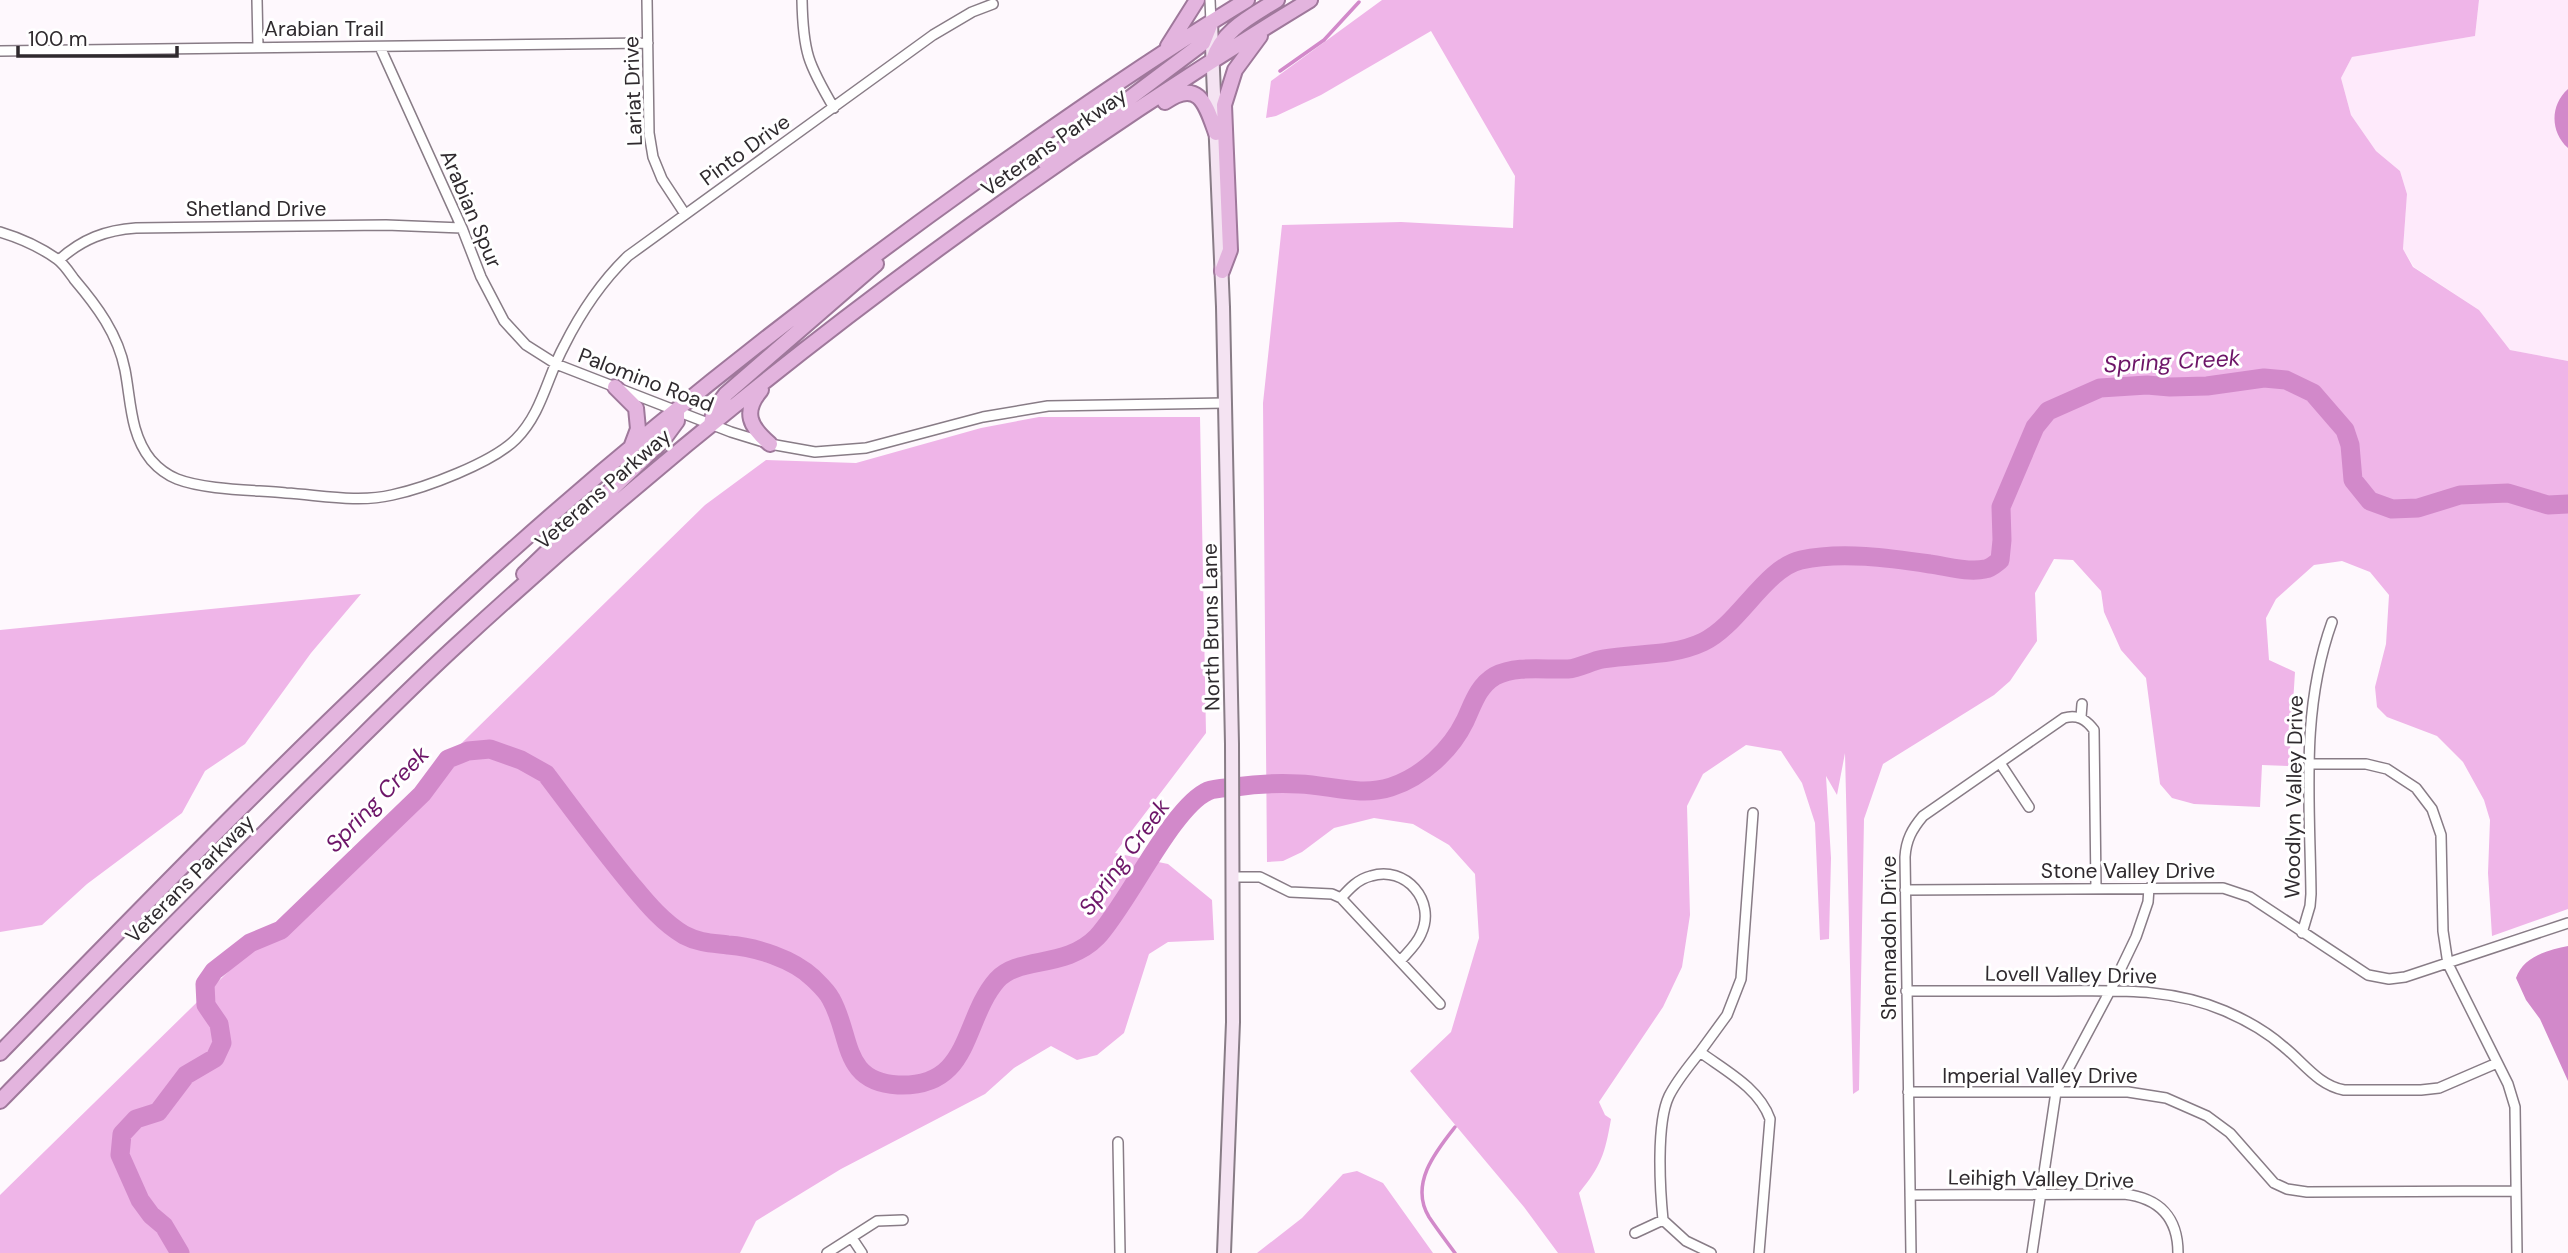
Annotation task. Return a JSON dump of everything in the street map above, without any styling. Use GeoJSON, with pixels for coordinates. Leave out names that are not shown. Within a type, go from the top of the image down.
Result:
{"type":"FeatureCollection","features":[{"type":"Feature","properties":{"kind":"highway"},"geometry":{"type":"LineString","coordinates":[[1163,52],[1179,32],[1197,0]]}},
{"type":"Feature","properties":{"kind":"highway","name":"Veterans Parkway"},"geometry":{"type":"LineString","coordinates":[[0,1053],[292,757],[412,641],[632,446],[799,312],[926,217],[1163,52],[1247,0]]}},
{"type":"Feature","properties":{"kind":"highway"},"geometry":{"type":"LineString","coordinates":[[1213,60],[1224,37],[1277,0]]}},
{"type":"Feature","properties":{"kind":"highway","name":"Veterans Parkway"},"geometry":{"type":"LineString","coordinates":[[0,1101],[241,856],[489,615],[711,424],[877,294],[1004,202],[1213,60],[1310,0]]}},
{"type":"Feature","properties":{"kind":"highway"},"geometry":{"type":"LineString","coordinates":[[1004,202],[1040,166],[1203,43],[1211,23]]}},
{"type":"Feature","properties":{"kind":"highway"},"geometry":{"type":"LineString","coordinates":[[1222,271],[1230,250],[1224,105],[1226,92],[1238,64],[1269,25]]}},
{"type":"Feature","properties":{"kind":"highway"},"geometry":{"type":"LineString","coordinates":[[1027,186],[1079,161],[1172,97],[1184,92],[1196,94],[1202,99],[1216,133]]}},
{"type":"Feature","properties":{"kind":"highway"},"geometry":{"type":"LineString","coordinates":[[711,424],[714,410],[726,394],[870,270],[926,217]]}},
{"type":"Feature","properties":{"kind":"highway"},"geometry":{"type":"LineString","coordinates":[[770,444],[754,429],[750,415],[755,397],[772,376]]}},
{"type":"Feature","properties":{"kind":"highway"},"geometry":{"type":"LineString","coordinates":[[615,387],[636,408],[638,429],[632,446]]}},
{"type":"Feature","properties":{"kind":"highway"},"geometry":{"type":"LineString","coordinates":[[489,615],[529,568],[663,440],[677,421],[677,410]]}},
{"type":"Feature","properties":{"kind":"main road","name":"North Bruns Lane"},"geometry":{"type":"LineString","coordinates":[[1211,23],[1226,403],[1233,818],[1233,1022],[1224,1253]]}},
{"type":"Feature","properties":{"kind":"street"},"geometry":{"type":"LineString","coordinates":[[257,0],[258,47]]}},
{"type":"Feature","properties":{"kind":"street","name":"Lariat Drive"},"geometry":{"type":"LineString","coordinates":[[647,0],[649,133],[653,157],[685,214]]}},
{"type":"Feature","properties":{"kind":"street"},"geometry":{"type":"LineString","coordinates":[[802,0],[804,49],[813,72],[834,107]]}},
{"type":"Feature","properties":{"kind":"street","name":"North Bruns Lane"},"geometry":{"type":"LineString","coordinates":[[1210,0],[1211,23]]}},
{"type":"Feature","properties":{"kind":"street","name":"Pinto Drive"},"geometry":{"type":"LineString","coordinates":[[556,364],[564,346],[610,273],[628,256],[955,20],[993,4]]}},
{"type":"Feature","properties":{"kind":"street","name":"Arabian Trail"},"geometry":{"type":"LineString","coordinates":[[0,51],[648,43]]}},
{"type":"Feature","properties":{"kind":"street","name":"Arabian Spur"},"geometry":{"type":"LineString","coordinates":[[380,47],[462,228],[481,277],[504,321],[526,345],[556,364]]}},
{"type":"Feature","properties":{"kind":"street","name":"Shetland Drive"},"geometry":{"type":"LineString","coordinates":[[59,260],[72,248],[94,237],[113,230],[136,228],[386,225],[462,228]]}},
{"type":"Feature","properties":{"kind":"street","name":"Palomino Road"},"geometry":{"type":"LineString","coordinates":[[0,232],[20,238],[59,260],[101,312],[119,349],[137,436],[152,461],[175,478],[239,489],[369,498],[422,486],[496,454],[515,440],[537,410],[556,364],[711,424],[770,444],[815,452],[841,452],[983,417],[1048,406],[1226,403]]}},
{"type":"Feature","properties":{"kind":"street","name":"Woodlyn Valley Drive"},"geometry":{"type":"LineString","coordinates":[[2302,933],[2311,894],[2310,721],[2321,653],[2332,622]]}},
{"type":"Feature","properties":{"kind":"street"},"geometry":{"type":"LineString","coordinates":[[2082,704],[2081,718],[2094,730],[2096,888]]}},
{"type":"Feature","properties":{"kind":"street","name":"Shennadoh Drive"},"geometry":{"type":"LineString","coordinates":[[1911,1253],[1906,844],[1913,828],[1923,816],[2064,718],[2081,718]]}},
{"type":"Feature","properties":{"kind":"street"},"geometry":{"type":"LineString","coordinates":[[2000,763],[2029,807]]}},
{"type":"Feature","properties":{"kind":"street"},"geometry":{"type":"LineString","coordinates":[[2309,764],[2377,766],[2398,775],[2416,788],[2432,809],[2441,835],[2443,931],[2448,964],[2508,1084],[2515,1107],[2517,1253]]}},
{"type":"Feature","properties":{"kind":"street"},"geometry":{"type":"LineString","coordinates":[[1711,1253],[1686,1241],[1663,1220],[1660,1194],[1664,1112],[1668,1097],[1727,1015],[1741,979],[1753,813]]}},
{"type":"Feature","properties":{"kind":"street"},"geometry":{"type":"LineString","coordinates":[[1341,898],[1351,886],[1368,876],[1391,873],[1412,884],[1423,903],[1425,925],[1414,946],[1401,960]]}},
{"type":"Feature","properties":{"kind":"street"},"geometry":{"type":"LineString","coordinates":[[1233,877],[1260,877],[1290,892],[1332,894],[1341,898],[1440,1003]]}},
{"type":"Feature","properties":{"kind":"street"},"geometry":{"type":"LineString","coordinates":[[2032,1253],[2056,1092],[2136,937],[2148,902],[2149,888]]}},
{"type":"Feature","properties":{"kind":"street","name":"Stone Valley Drive"},"geometry":{"type":"LineString","coordinates":[[1905,890],[2223,888],[2250,897],[2357,969],[2378,978],[2389,979],[2448,964],[2568,923]]}},
{"type":"Feature","properties":{"kind":"street","name":"Lovell Valley Drive"},"geometry":{"type":"LineString","coordinates":[[1906,991],[2111,989],[2166,993],[2224,1011],[2269,1035],[2316,1076],[2335,1088],[2368,1091],[2440,1088],[2497,1063]]}},
{"type":"Feature","properties":{"kind":"street"},"geometry":{"type":"LineString","coordinates":[[1700,1052],[1753,1091],[1766,1107],[1770,1119],[1759,1253]]}},
{"type":"Feature","properties":{"kind":"street","name":"Imperial Valley Drive"},"geometry":{"type":"LineString","coordinates":[[1908,1092],[2137,1093],[2184,1104],[2207,1116],[2230,1133],[2274,1183],[2287,1189],[2307,1192],[2515,1191]]}},
{"type":"Feature","properties":{"kind":"street"},"geometry":{"type":"LineString","coordinates":[[1118,1142],[1120,1253]]}},
{"type":"Feature","properties":{"kind":"street","name":"Leihigh Valley Drive"},"geometry":{"type":"LineString","coordinates":[[1910,1195],[2140,1196],[2155,1202],[2174,1225],[2178,1237],[2178,1253]]}},
{"type":"Feature","properties":{"kind":"street"},"geometry":{"type":"LineString","coordinates":[[827,1253],[877,1221],[904,1220]]}},
{"type":"Feature","properties":{"kind":"street"},"geometry":{"type":"LineString","coordinates":[[1635,1233],[1663,1220]]}},
{"type":"Feature","properties":{"kind":"street"},"geometry":{"type":"LineString","coordinates":[[852,1238],[862,1253]]}},
{"type":"Feature","properties":{"kind":"shaded area"},"geometry":{"type":"Polygon","coordinates":[[[1382,0],[2479,0],[2475,36],[2352,57],[2341,78],[2351,115],[2376,151],[2400,171],[2407,194],[2403,249],[2413,267],[2479,310],[2510,350],[2568,361],[2568,909],[2492,936],[2488,873],[2490,820],[2484,800],[2463,762],[2437,736],[2387,717],[2377,707],[2375,687],[2386,644],[2389,595],[2370,572],[2342,561],[2314,565],[2276,599],[2266,618],[2269,660],[2295,672],[2289,766],[2262,765],[2260,807],[2194,804],[2172,798],[2160,784],[2146,678],[2121,650],[2104,612],[2101,591],[2073,560],[2054,559],[2035,593],[2037,641],[2010,681],[1994,695],[1883,764],[1864,819],[1859,1090],[1853,1094],[1845,753],[1837,795],[1826,776],[1831,858],[1829,939],[1820,940],[1815,823],[1802,783],[1781,751],[1746,745],[1703,774],[1687,806],[1690,915],[1682,967],[1663,1007],[1599,1102],[1605,1115],[1611,1119],[1607,1142],[1597,1167],[1579,1193],[1595,1253],[1558,1253],[1524,1207],[1410,1071],[1451,1032],[1479,938],[1475,874],[1449,845],[1413,824],[1374,818],[1334,828],[1302,852],[1283,861],[1267,862],[1263,403],[1282,225],[1401,222],[1513,228],[1515,176],[1431,31],[1321,95],[1266,118],[1271,81],[1382,0]]]}},
{"type":"Feature","properties":{"kind":"shaded area"},"geometry":{"type":"Polygon","coordinates":[[[2479,0],[2568,0],[2568,361],[2510,350],[2479,310],[2414,267],[2403,249],[2407,194],[2400,171],[2376,151],[2351,115],[2341,78],[2352,57],[2475,36],[2479,0]]]}},
{"type":"Feature","properties":{"kind":"shaded area"},"geometry":{"type":"Polygon","coordinates":[[[2568,89],[2568,148],[2558,134],[2554,118],[2558,103],[2568,89]]]}},
{"type":"Feature","properties":{"kind":"shaded area"},"geometry":{"type":"Polygon","coordinates":[[[1039,417],[1200,417],[1206,733],[1115,853],[1168,864],[1212,900],[1214,940],[1168,942],[1149,954],[1124,1033],[1097,1055],[1077,1060],[1051,1046],[1014,1068],[985,1094],[841,1169],[756,1221],[740,1253],[0,1253],[0,1195],[705,505],[766,460],[856,463],[981,428],[1039,417]]]}},
{"type":"Feature","properties":{"kind":"shaded area"},"geometry":{"type":"Polygon","coordinates":[[[361,594],[311,653],[245,744],[205,771],[182,813],[87,884],[42,925],[0,932],[0,630],[361,594]]]}},
{"type":"Feature","properties":{"kind":"shaded area"},"geometry":{"type":"Polygon","coordinates":[[[2568,946],[2568,1081],[2540,1019],[2526,1000],[2516,978],[2530,960],[2544,952],[2568,946]]]}},
{"type":"Feature","properties":{"kind":"shaded area"},"geometry":{"type":"Polygon","coordinates":[[[1357,1171],[1383,1183],[1433,1253],[1257,1253],[1302,1218],[1343,1174],[1357,1171]]]}},
{"type":"Feature","properties":{"kind":"waterway"},"geometry":{"type":"LineString","coordinates":[[1280,71],[1324,40],[1359,2]]}},
{"type":"Feature","properties":{"kind":"waterway","name":"Spring Creek"},"geometry":{"type":"LineString","coordinates":[[180,1253],[164,1226],[140,1200],[120,1155],[122,1134],[136,1119],[158,1112],[186,1075],[215,1058],[222,1043],[219,1024],[206,1005],[205,984],[214,971],[250,943],[281,930],[422,794],[448,759],[468,751],[490,749],[521,760],[546,774],[620,870],[669,924],[695,940],[750,948],[774,955],[805,971],[829,996],[838,1013],[851,1055],[866,1076],[898,1085],[922,1083],[940,1075],[953,1064],[986,996],[997,980],[1017,968],[1071,954],[1097,937],[1180,816],[1208,791],[1275,784],[1311,785],[1356,791],[1391,787],[1414,777],[1444,752],[1459,732],[1480,690],[1495,676],[1521,669],[1568,669],[1603,659],[1691,647],[1716,634],[1775,574],[1801,560],[1866,556],[1964,570],[1989,568],[2000,560],[2001,507],[2035,427],[2048,411],[2100,388],[2147,385],[2207,386],[2264,378],[2286,380],[2313,393],[2345,430],[2350,445],[2353,480],[2370,501],[2392,509],[2418,508],[2460,495],[2508,493],[2548,505],[2568,504]]}},
{"type":"Feature","properties":{"kind":"waterway"},"geometry":{"type":"LineString","coordinates":[[1455,1127],[1433,1157],[1423,1180],[1422,1192],[1429,1217],[1455,1253]]}}]}
